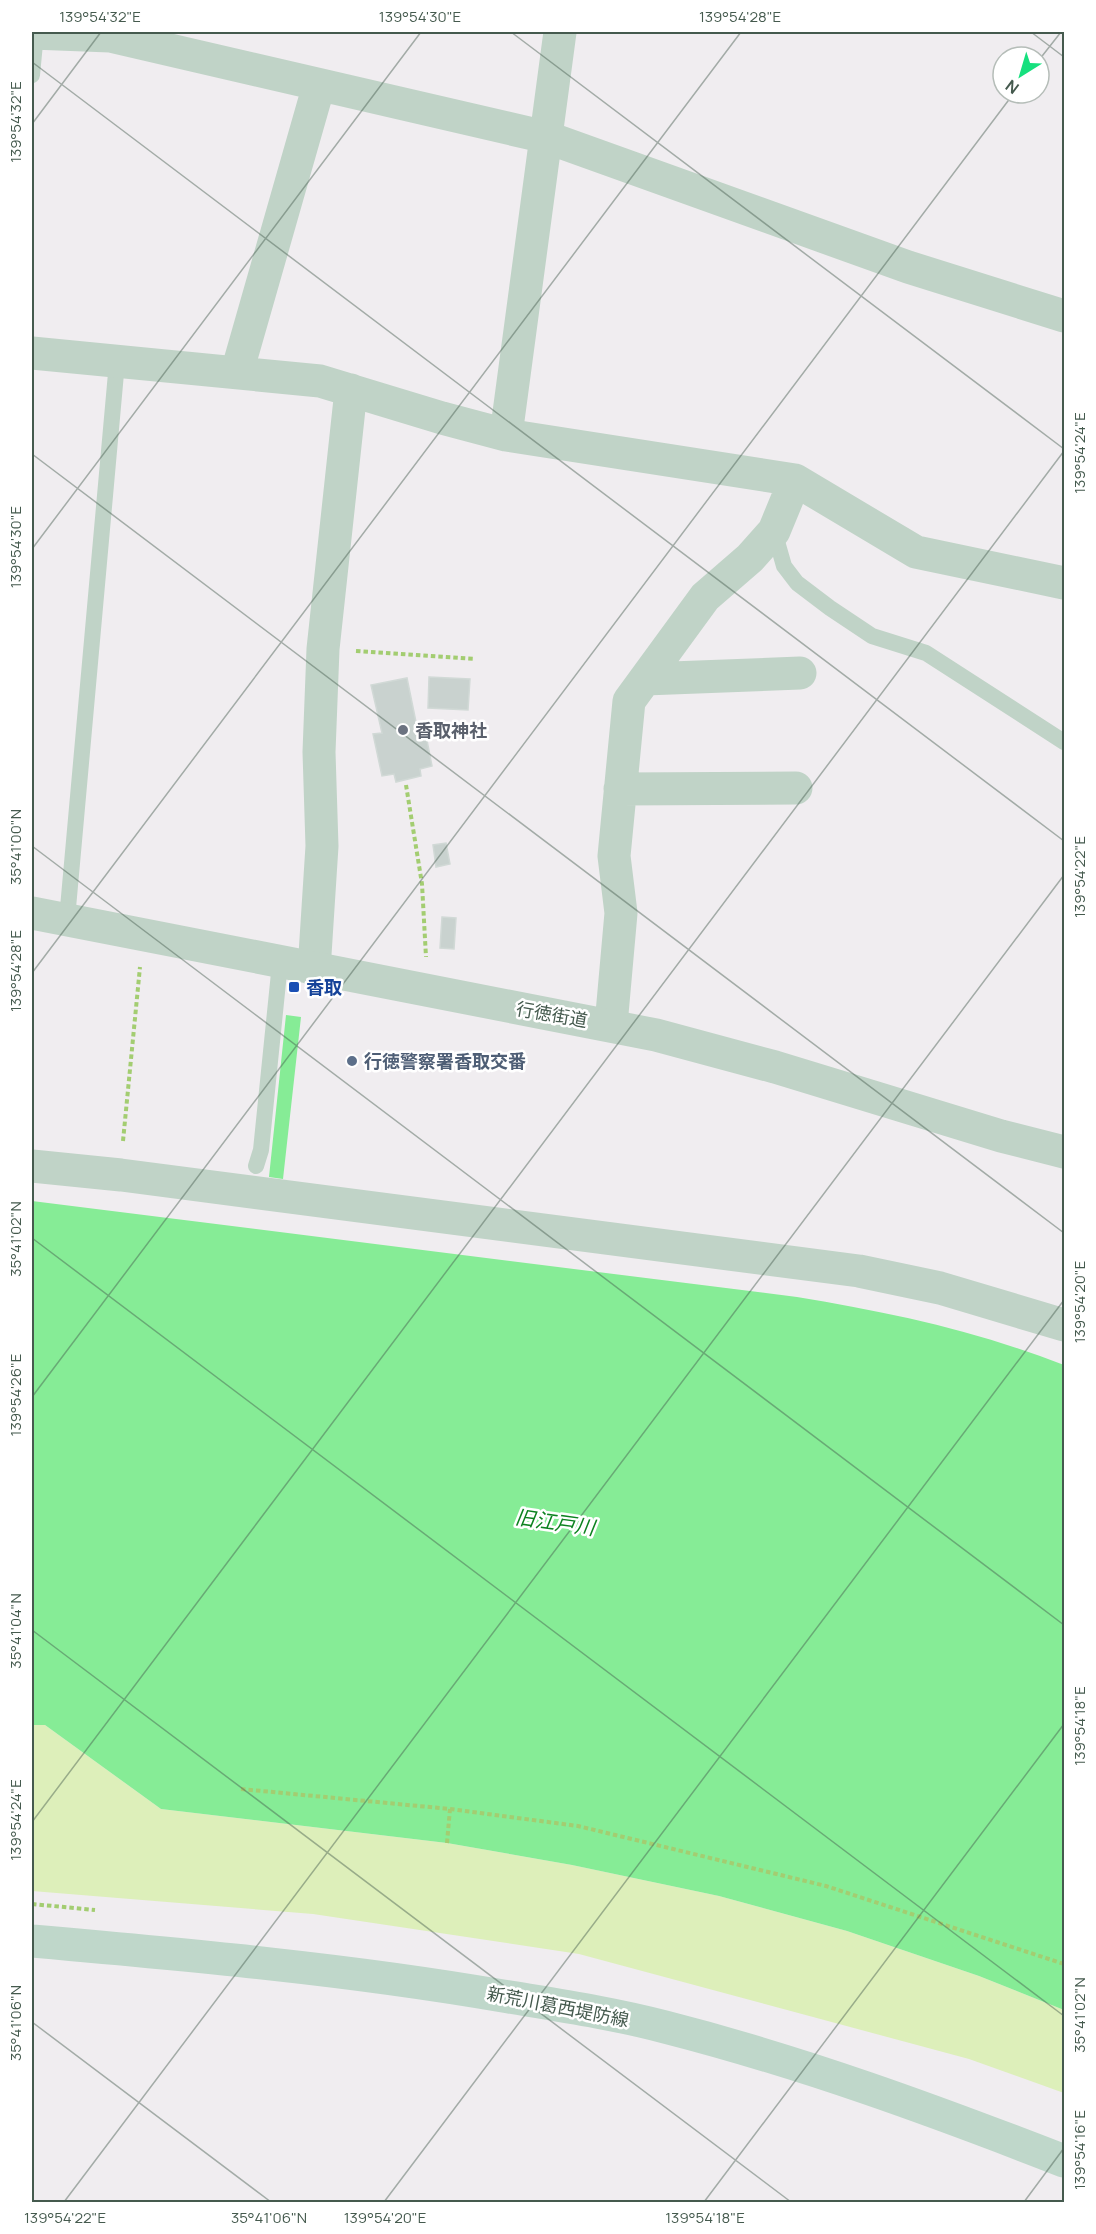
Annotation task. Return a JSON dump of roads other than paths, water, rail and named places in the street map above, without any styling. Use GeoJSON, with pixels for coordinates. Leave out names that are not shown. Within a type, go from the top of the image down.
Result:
{"type":"FeatureCollection","features":[{"type":"Feature","properties":{"kind":"main road","name":"新荒川葛西堤防線"},"geometry":{"type":"LineString","coordinates":[[32,1941],[196,1956],[408,1980],[663,2026],[807,2067],[923,2106],[1065,2161]]}},
{"type":"Feature","properties":{"kind":"street"},"geometry":{"type":"LineString","coordinates":[[506,435],[560,32]]}},
{"type":"Feature","properties":{"kind":"street"},"geometry":{"type":"LineString","coordinates":[[34,33],[110,36],[546,137],[908,267],[1065,316]]}},
{"type":"Feature","properties":{"kind":"street"},"geometry":{"type":"LineString","coordinates":[[237,372],[319,86]]}},
{"type":"Feature","properties":{"kind":"street"},"geometry":{"type":"LineString","coordinates":[[32,353],[320,381],[506,435],[795,480],[916,552],[1065,583]]}},
{"type":"Feature","properties":{"kind":"street"},"geometry":{"type":"LineString","coordinates":[[314,970],[322,846],[319,752],[323,649],[351,390]]}},
{"type":"Feature","properties":{"kind":"street"},"geometry":{"type":"LineString","coordinates":[[611,1025],[621,913],[614,856],[629,701],[705,597],[750,558],[774,531],[795,480]]}},
{"type":"Feature","properties":{"kind":"street"},"geometry":{"type":"LineString","coordinates":[[645,679],[800,674]]}},
{"type":"Feature","properties":{"kind":"street"},"geometry":{"type":"LineString","coordinates":[[620,789],[796,788]]}},
{"type":"Feature","properties":{"kind":"street","name":"行徳街道"},"geometry":{"type":"LineString","coordinates":[[32,914],[143,933],[314,970],[611,1025],[704,1047],[1001,1136],[1065,1152]]}},
{"type":"Feature","properties":{"kind":"street"},"geometry":{"type":"LineString","coordinates":[[32,1166],[121,1175],[859,1271],[1006,1305],[1065,1325]]}},
{"type":"Feature","properties":{"kind":"lane"},"geometry":{"type":"LineString","coordinates":[[32,75],[34,33]]}},
{"type":"Feature","properties":{"kind":"lane"},"geometry":{"type":"LineString","coordinates":[[67,919],[117,362]]}},
{"type":"Feature","properties":{"kind":"lane"},"geometry":{"type":"LineString","coordinates":[[774,531],[784,566],[797,583],[831,608],[872,636],[926,653],[1065,742]]}},
{"type":"Feature","properties":{"kind":"lane"},"geometry":{"type":"LineString","coordinates":[[256,1166],[261,1150],[280,963]]}},
{"type":"Feature","properties":{"kind":"water"},"geometry":{"type":"Polygon","coordinates":[[[286,1015],[301,1017],[283,1179],[269,1177],[286,1015]]]}},
{"type":"Feature","properties":{"kind":"water","name":"旧江戸川"},"geometry":{"type":"Polygon","coordinates":[[[32,1201],[797,1297],[865,1309],[966,1332],[1064,1365],[1064,2010],[979,1976],[847,1931],[719,1896],[572,1865],[447,1843],[161,1809],[45,1725],[32,1725],[32,1201]]]}},
{"type":"Feature","properties":{"kind":"place","name":"香取神社"},"geometry":{"type":"Point","coordinates":[403,730]}},
{"type":"Feature","properties":{"kind":"place","name":"香取"},"geometry":{"type":"Point","coordinates":[294,987]}},
{"type":"Feature","properties":{"kind":"place","name":"行徳警察署香取交番"},"geometry":{"type":"Point","coordinates":[352,1061]}}]}
